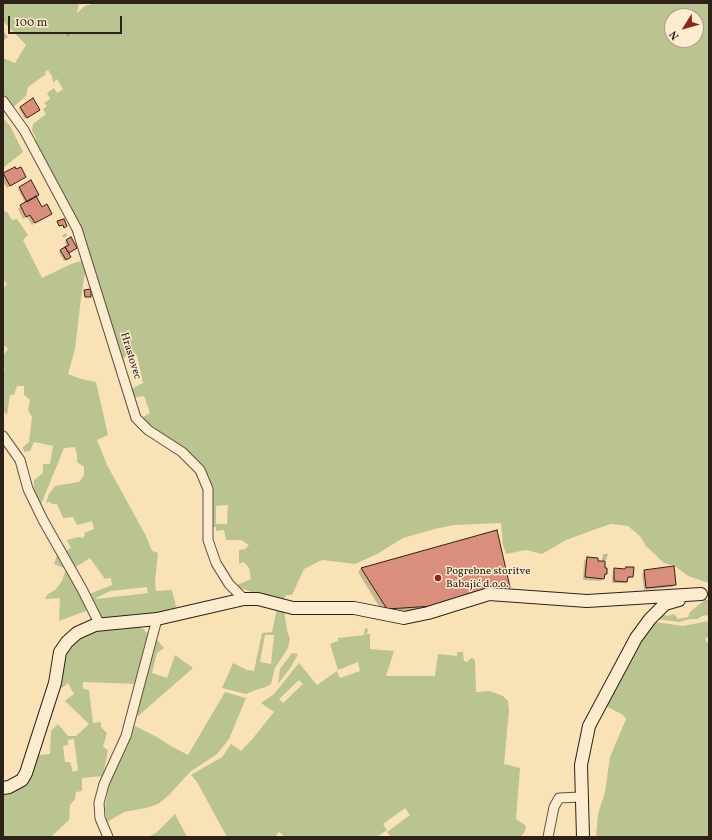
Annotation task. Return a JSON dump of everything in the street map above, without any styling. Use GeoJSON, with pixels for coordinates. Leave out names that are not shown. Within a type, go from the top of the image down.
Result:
{"type":"FeatureCollection","features":[{"type":"Feature","properties":{"kind":"street","name":"Hrastovec"},"geometry":{"type":"LineString","coordinates":[[3,101],[24,130],[77,229],[136,418],[148,430],[182,452],[200,470],[208,489],[208,540],[216,563],[230,584],[244,599]]}},
{"type":"Feature","properties":{"kind":"street"},"geometry":{"type":"LineString","coordinates":[[3,436],[20,460],[28,489],[43,520],[100,624]]}},
{"type":"Feature","properties":{"kind":"street"},"geometry":{"type":"LineString","coordinates":[[3,788],[9,787],[22,780],[26,773],[56,683],[60,652],[67,642],[77,633],[95,625],[157,619],[244,599],[258,599],[292,608],[354,608],[404,618],[428,613],[489,594],[587,601],[705,594]]}},
{"type":"Feature","properties":{"kind":"street"},"geometry":{"type":"LineString","coordinates":[[583,837],[581,765],[589,726],[636,638],[650,619],[665,604],[705,594]]}},
{"type":"Feature","properties":{"kind":"street"},"geometry":{"type":"LineString","coordinates":[[108,837],[100,818],[99,803],[104,784],[126,736],[157,619]]}},
{"type":"Feature","properties":{"kind":"street"},"geometry":{"type":"LineString","coordinates":[[548,837],[554,807],[559,798],[581,797]]}},
{"type":"Feature","properties":{"kind":"green space"},"geometry":{"type":"Polygon","coordinates":[[[3,3],[79,3],[77,13],[86,5],[90,5],[92,3],[709,3],[709,583],[688,576],[675,566],[664,563],[646,546],[640,536],[628,526],[611,524],[566,540],[542,554],[526,550],[506,554],[503,545],[501,523],[454,525],[435,529],[403,538],[377,554],[355,564],[322,560],[304,569],[292,595],[286,595],[282,603],[235,586],[251,579],[249,568],[244,562],[239,564],[239,550],[245,549],[249,545],[241,540],[226,540],[224,530],[216,531],[216,527],[211,527],[208,479],[140,419],[150,413],[144,396],[132,398],[129,390],[143,383],[137,355],[130,358],[126,356],[121,360],[96,281],[35,144],[36,138],[32,130],[33,124],[46,114],[43,109],[47,106],[44,103],[50,99],[47,93],[54,88],[57,93],[63,89],[57,79],[53,83],[52,76],[48,70],[45,72],[46,74],[28,87],[26,96],[12,108],[3,98],[3,58],[15,63],[26,45],[3,21],[3,3]],[[228,505],[216,506],[216,524],[227,524],[228,505]]]}},
{"type":"Feature","properties":{"kind":"green space"},"geometry":{"type":"Polygon","coordinates":[[[3,118],[10,126],[23,152],[3,168],[3,118]]]}},
{"type":"Feature","properties":{"kind":"green space"},"geometry":{"type":"Polygon","coordinates":[[[3,211],[7,212],[12,220],[17,219],[28,235],[23,240],[42,278],[71,264],[85,260],[87,262],[75,349],[68,374],[81,379],[96,382],[108,435],[97,440],[107,465],[146,536],[152,551],[158,553],[155,581],[156,591],[172,590],[177,610],[161,614],[105,619],[99,615],[89,594],[112,585],[111,578],[105,579],[90,558],[74,568],[65,551],[71,548],[67,540],[78,537],[83,538],[85,536],[84,533],[94,529],[92,521],[77,525],[73,517],[63,518],[57,504],[52,504],[50,502],[46,503],[49,494],[55,486],[79,482],[84,475],[84,467],[77,462],[75,447],[64,448],[40,507],[38,506],[34,488],[34,480],[43,473],[43,464],[50,464],[53,446],[34,442],[30,451],[24,452],[23,447],[29,442],[32,417],[28,410],[30,400],[24,395],[24,386],[17,386],[14,395],[10,395],[7,415],[3,410],[3,371],[5,370],[3,366],[3,357],[8,348],[3,345],[3,289],[7,284],[3,280],[3,211]],[[147,587],[110,591],[96,599],[148,593],[147,587]]]}},
{"type":"Feature","properties":{"kind":"green space"},"geometry":{"type":"Polygon","coordinates":[[[57,555],[61,555],[91,609],[59,621],[60,598],[45,599],[47,595],[56,589],[62,581],[66,569],[54,564],[57,555]]]}},
{"type":"Feature","properties":{"kind":"green space"},"geometry":{"type":"Polygon","coordinates":[[[706,599],[706,603],[709,603],[709,615],[702,616],[698,619],[690,619],[679,622],[657,619],[663,614],[667,616],[674,614],[678,619],[688,617],[690,612],[706,599]]]}},
{"type":"Feature","properties":{"kind":"green space"},"geometry":{"type":"Polygon","coordinates":[[[277,608],[284,610],[290,639],[288,648],[275,668],[271,684],[246,694],[222,688],[233,663],[247,670],[254,671],[262,633],[272,632],[277,608]],[[265,635],[260,662],[271,664],[274,635],[265,635]]]}},
{"type":"Feature","properties":{"kind":"green space"},"geometry":{"type":"Polygon","coordinates":[[[709,621],[709,636],[705,639],[709,645],[709,837],[596,837],[598,814],[605,792],[610,757],[626,719],[623,715],[606,706],[637,643],[655,622],[683,626],[709,621]]]}},
{"type":"Feature","properties":{"kind":"green space"},"geometry":{"type":"Polygon","coordinates":[[[130,626],[140,627],[148,634],[137,684],[83,682],[83,689],[89,690],[93,723],[101,722],[101,727],[107,733],[103,747],[108,750],[103,776],[82,778],[82,791],[76,792],[75,799],[70,805],[69,820],[53,835],[53,837],[3,837],[3,792],[13,792],[22,787],[38,755],[50,754],[51,731],[58,724],[68,736],[76,736],[89,724],[65,701],[74,694],[68,683],[62,688],[59,684],[66,650],[72,642],[90,631],[130,626]],[[74,739],[68,740],[68,745],[63,746],[65,762],[70,762],[73,772],[78,770],[74,739]]]}},
{"type":"Feature","properties":{"kind":"green space"},"geometry":{"type":"Polygon","coordinates":[[[365,628],[368,629],[367,634],[370,634],[370,649],[394,651],[386,676],[435,676],[438,654],[457,656],[457,652],[463,652],[464,661],[467,662],[471,658],[475,661],[476,692],[490,691],[503,696],[508,701],[509,710],[504,764],[520,768],[516,819],[526,826],[521,837],[391,837],[387,832],[410,815],[405,808],[383,824],[387,830],[377,837],[285,837],[279,832],[275,837],[227,837],[197,782],[191,775],[222,757],[231,744],[241,751],[274,712],[261,703],[274,694],[299,663],[317,685],[337,671],[340,678],[360,671],[358,662],[338,670],[330,644],[338,641],[338,638],[364,635],[365,628]],[[299,680],[279,699],[283,703],[303,684],[299,680]]]}},
{"type":"Feature","properties":{"kind":"green space"},"geometry":{"type":"Polygon","coordinates":[[[157,640],[164,648],[157,653],[152,673],[167,678],[175,655],[193,668],[137,717],[141,693],[154,644],[157,640]]]}},
{"type":"Feature","properties":{"kind":"green space"},"geometry":{"type":"Polygon","coordinates":[[[292,653],[298,654],[291,667],[278,684],[280,669],[292,653]]]}},
{"type":"Feature","properties":{"kind":"green space"},"geometry":{"type":"Polygon","coordinates":[[[225,692],[246,698],[229,739],[217,754],[190,772],[169,795],[158,804],[124,812],[107,822],[105,808],[109,784],[135,726],[188,755],[225,692]]]}},
{"type":"Feature","properties":{"kind":"green space"},"geometry":{"type":"Polygon","coordinates":[[[175,814],[187,837],[148,837],[156,833],[175,814]]]}},
{"type":"Feature","properties":{"kind":"building"},"geometry":{"type":"Polygon","coordinates":[[[33,98],[40,110],[27,118],[20,107],[33,98]]]}},
{"type":"Feature","properties":{"kind":"building"},"geometry":{"type":"Polygon","coordinates":[[[15,167],[16,169],[21,167],[26,177],[10,186],[3,173],[15,167]]]}},
{"type":"Feature","properties":{"kind":"building"},"geometry":{"type":"Polygon","coordinates":[[[31,180],[39,195],[27,202],[19,187],[31,180]]]}},
{"type":"Feature","properties":{"kind":"building"},"geometry":{"type":"Polygon","coordinates":[[[36,196],[42,207],[47,204],[52,214],[35,223],[30,215],[26,217],[20,205],[36,196]]]}},
{"type":"Feature","properties":{"kind":"building"},"geometry":{"type":"Polygon","coordinates":[[[64,219],[67,226],[64,228],[63,225],[59,226],[57,221],[64,219]]]}},
{"type":"Feature","properties":{"kind":"building"},"geometry":{"type":"Polygon","coordinates":[[[71,237],[77,248],[69,253],[65,247],[69,245],[66,240],[71,237]]]}},
{"type":"Feature","properties":{"kind":"building"},"geometry":{"type":"Polygon","coordinates":[[[65,247],[71,257],[66,260],[60,250],[65,247]]]}},
{"type":"Feature","properties":{"kind":"building"},"geometry":{"type":"Polygon","coordinates":[[[91,289],[91,297],[85,297],[84,290],[91,289]]]}},
{"type":"Feature","properties":{"kind":"building","name":"Pogrebne storitve Babajić d.o.o."},"geometry":{"type":"Polygon","coordinates":[[[497,530],[510,587],[434,606],[387,609],[361,568],[497,530]]]}},
{"type":"Feature","properties":{"kind":"building"},"geometry":{"type":"Polygon","coordinates":[[[587,557],[598,558],[598,561],[605,561],[607,574],[605,574],[604,579],[585,577],[587,557]]]}},
{"type":"Feature","properties":{"kind":"building"},"geometry":{"type":"Polygon","coordinates":[[[674,566],[676,585],[646,588],[644,570],[674,566]]]}},
{"type":"Feature","properties":{"kind":"building"},"geometry":{"type":"Polygon","coordinates":[[[626,567],[634,567],[633,577],[628,577],[627,582],[614,581],[614,568],[625,569],[626,567]]]}},
{"type":"Feature","properties":{"kind":"place","name":"Pogrebne storitve Babajić d.o.o."},"geometry":{"type":"Point","coordinates":[438,578]}}]}
